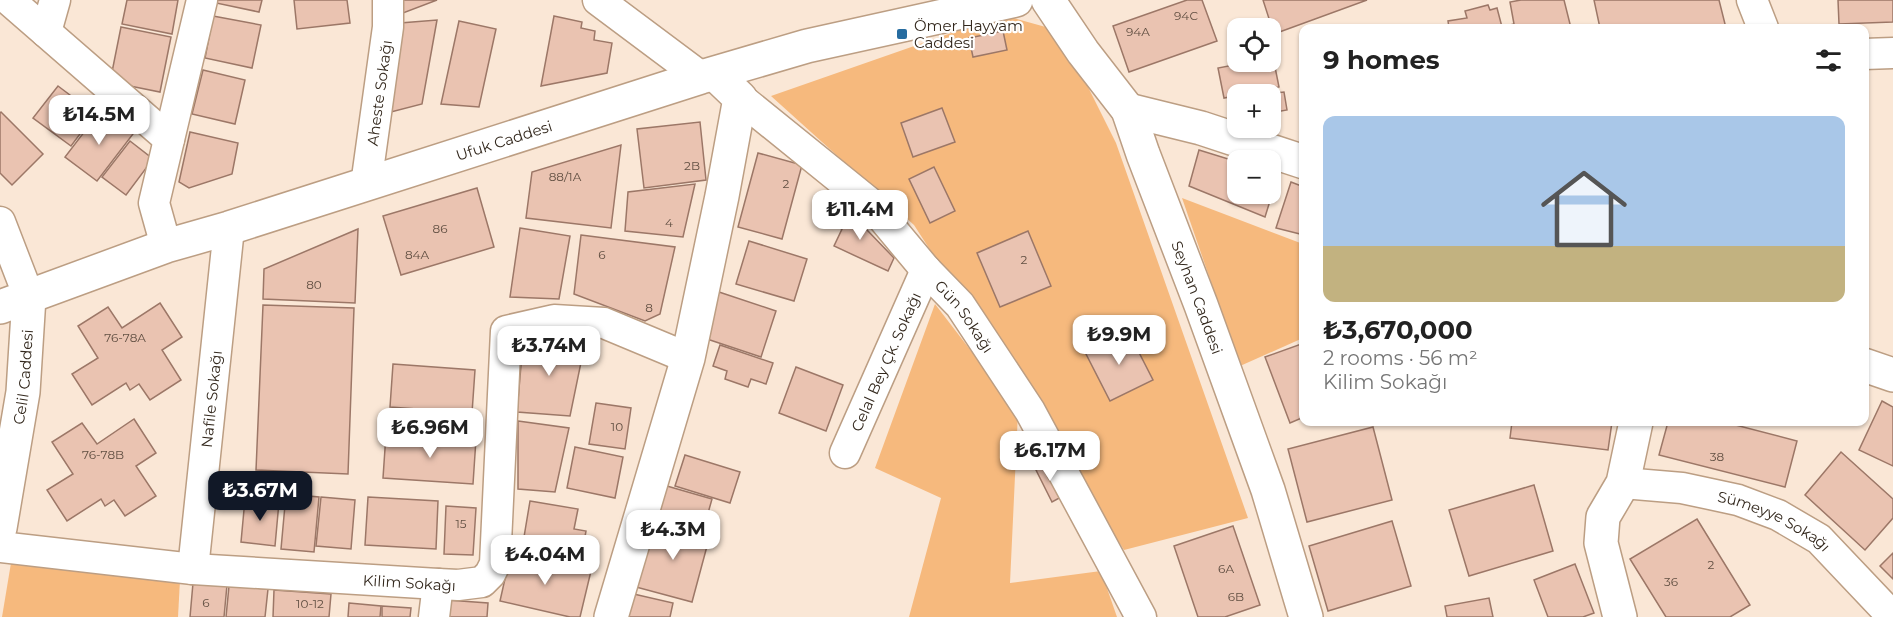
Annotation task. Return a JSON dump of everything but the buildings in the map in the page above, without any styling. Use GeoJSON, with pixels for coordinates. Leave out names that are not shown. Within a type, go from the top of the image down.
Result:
{"type":"FeatureCollection","features":[{"type":"Feature","properties":{"kind":"street"},"geometry":{"type":"LineString","coordinates":[[9,0],[169,139]]}},
{"type":"Feature","properties":{"kind":"street"},"geometry":{"type":"LineString","coordinates":[[46,32],[55,0]]}},
{"type":"Feature","properties":{"kind":"street"},"geometry":{"type":"LineString","coordinates":[[166,246],[154,204],[202,0]]}},
{"type":"Feature","properties":{"kind":"street","name":"Aheste Sokağı"},"geometry":{"type":"LineString","coordinates":[[366,184],[388,27],[388,0]]}},
{"type":"Feature","properties":{"kind":"street"},"geometry":{"type":"LineString","coordinates":[[598,0],[708,75]]}},
{"type":"Feature","properties":{"kind":"street","name":"Ufuk Caddesi"},"geometry":{"type":"LineString","coordinates":[[14,302],[166,246],[708,75],[807,46],[1016,0]]}},
{"type":"Feature","properties":{"kind":"street","name":"Seyhan Caddesi"},"geometry":{"type":"LineString","coordinates":[[1048,0],[1083,52],[1128,110],[1268,490],[1306,617]]}},
{"type":"Feature","properties":{"kind":"street"},"geometry":{"type":"LineString","coordinates":[[1752,0],[1761,24]]}},
{"type":"Feature","properties":{"kind":"street"},"geometry":{"type":"LineString","coordinates":[[1869,54],[1893,53]]}},
{"type":"Feature","properties":{"kind":"street","name":"Gün Sokağı"},"geometry":{"type":"LineString","coordinates":[[708,75],[871,204],[926,270],[960,305],[1030,411],[1141,617]]}},
{"type":"Feature","properties":{"kind":"street"},"geometry":{"type":"LineString","coordinates":[[612,617],[687,358],[722,196],[740,99]]}},
{"type":"Feature","properties":{"kind":"street"},"geometry":{"type":"LineString","coordinates":[[1128,110],[1201,128],[1299,160]]}},
{"type":"Feature","properties":{"kind":"street"},"geometry":{"type":"LineString","coordinates":[[0,222],[14,302]]}},
{"type":"Feature","properties":{"kind":"street","name":"Nafile Sokağı"},"geometry":{"type":"LineString","coordinates":[[193,569],[229,228]]}},
{"type":"Feature","properties":{"kind":"street","name":"Celal Bey Çk. Sokağı"},"geometry":{"type":"LineString","coordinates":[[845,453],[926,270]]}},
{"type":"Feature","properties":{"kind":"street","name":"Celil Caddesi"},"geometry":{"type":"LineString","coordinates":[[0,528],[23,392],[14,302]]}},
{"type":"Feature","properties":{"kind":"street","name":"Kilim Sokağı"},"geometry":{"type":"LineString","coordinates":[[0,547],[193,569],[458,585],[483,582],[495,564],[506,331],[554,320],[604,323],[687,358]]}},
{"type":"Feature","properties":{"kind":"street"},"geometry":{"type":"LineString","coordinates":[[1869,367],[1893,375]]}},
{"type":"Feature","properties":{"kind":"street"},"geometry":{"type":"LineString","coordinates":[[1620,617],[1601,543],[1603,517],[1623,483],[1635,426]]}},
{"type":"Feature","properties":{"kind":"street","name":"Sümeyye Sokağı"},"geometry":{"type":"LineString","coordinates":[[1623,483],[1693,491],[1738,500],[1778,515],[1819,539],[1893,617]]}},
{"type":"Feature","properties":{"kind":"street"},"geometry":{"type":"LineString","coordinates":[[434,617],[438,584]]}},
{"type":"Feature","properties":{"kind":"shaded area"},"geometry":{"type":"Polygon","coordinates":[[[1003,15],[1060,31],[1116,143],[1248,518],[1124,550],[914,225],[771,96],[1003,15]]]}},
{"type":"Feature","properties":{"kind":"shaded area"},"geometry":{"type":"Polygon","coordinates":[[[1182,198],[1299,242],[1299,340],[1240,366],[1182,198]]]}},
{"type":"Feature","properties":{"kind":"shaded area"},"geometry":{"type":"Polygon","coordinates":[[[935,304],[1018,412],[1010,583],[1101,571],[1117,617],[909,617],[941,498],[875,468],[935,304]]]}},
{"type":"Feature","properties":{"kind":"shaded area"},"geometry":{"type":"Polygon","coordinates":[[[12,557],[180,580],[178,617],[2,617],[12,557]]]}},
{"type":"Feature","properties":{"kind":"place","name":"Ömer Hayyam Caddesi"},"geometry":{"type":"Point","coordinates":[902,34]}}]}
